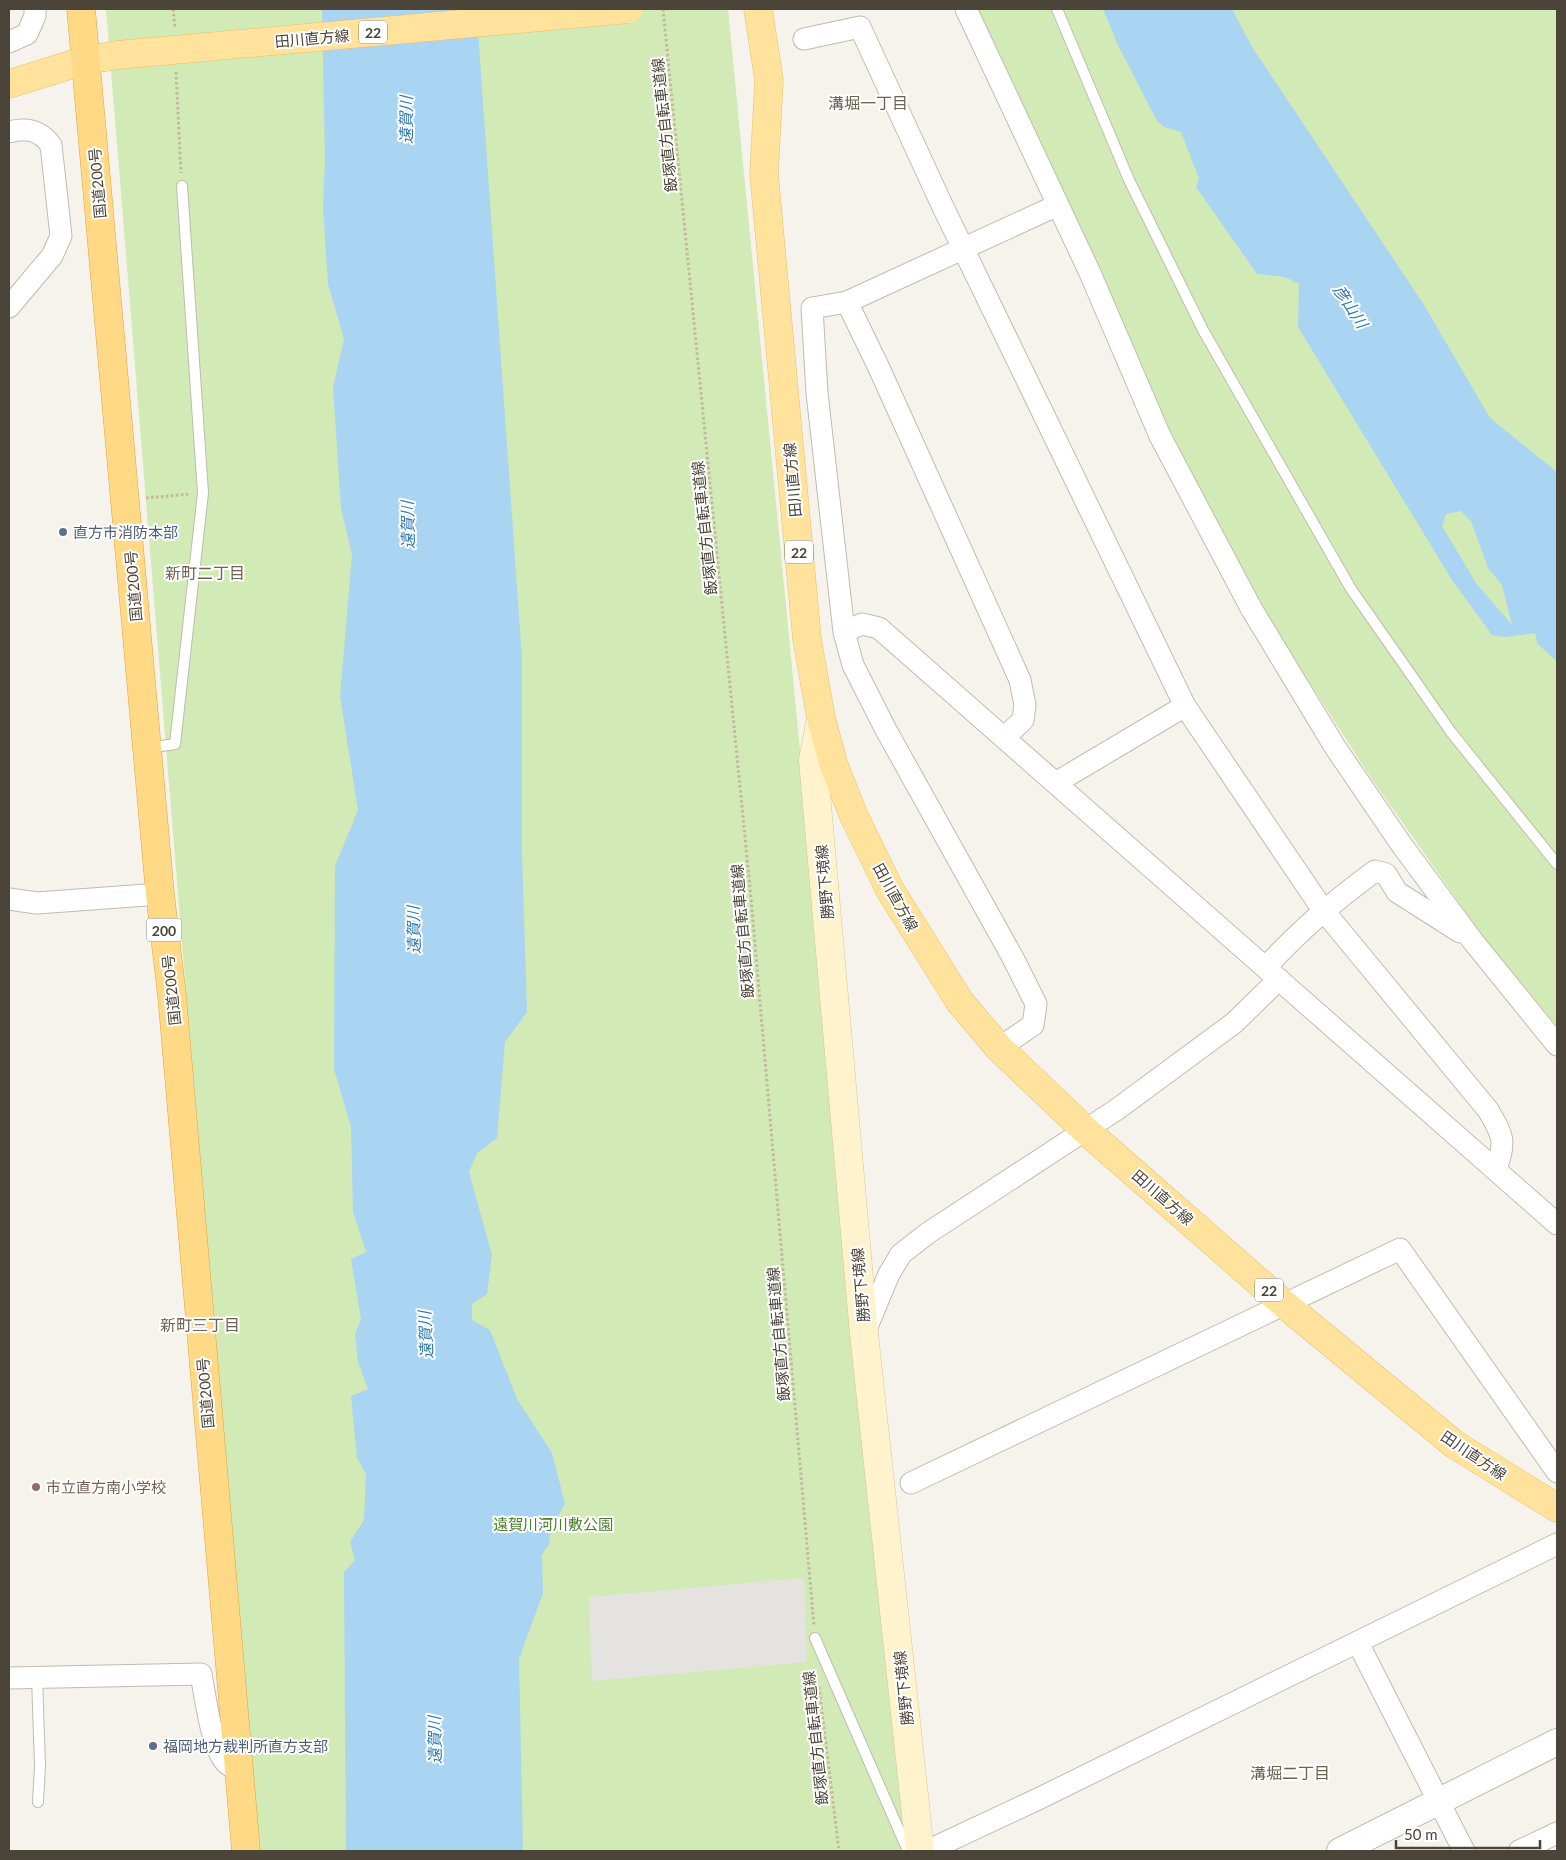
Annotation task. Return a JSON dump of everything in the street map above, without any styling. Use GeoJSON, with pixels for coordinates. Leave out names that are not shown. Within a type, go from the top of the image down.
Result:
{"type":"FeatureCollection","features":[{"type":"Feature","properties":{"kind":"highway","name":"国道200号"},"geometry":{"type":"LineString","coordinates":[[81,9],[160,894],[172,996],[198,1319],[246,1851]]}},
{"type":"Feature","properties":{"kind":"main road","name":"田川直方線"},"geometry":{"type":"LineString","coordinates":[[9,84],[86,60],[118,55],[628,9]]}},
{"type":"Feature","properties":{"kind":"main road","name":"田川直方線"},"geometry":{"type":"LineString","coordinates":[[758,9],[769,80],[764,174],[806,639],[821,718],[833,763],[853,814],[890,890],[960,1002],[999,1048],[1084,1129],[1284,1304],[1454,1444],[1557,1508]]}},
{"type":"Feature","properties":{"kind":"main road","name":"勝野下境線"},"geometry":{"type":"LineString","coordinates":[[821,718],[813,760],[864,1334],[920,1851]]}},
{"type":"Feature","properties":{"kind":"street"},"geometry":{"type":"LineString","coordinates":[[9,42],[26,34],[35,16],[35,9]]}},
{"type":"Feature","properties":{"kind":"street"},"geometry":{"type":"LineString","coordinates":[[966,9],[1090,273],[1160,436],[1250,608],[1335,747],[1400,844],[1472,940],[1557,1045]]}},
{"type":"Feature","properties":{"kind":"street"},"geometry":{"type":"LineString","coordinates":[[804,39],[860,27],[964,250],[1185,706],[1323,910],[1488,1110],[1504,1140],[1502,1153],[1496,1168]]}},
{"type":"Feature","properties":{"kind":"street"},"geometry":{"type":"LineString","coordinates":[[9,132],[18,129],[34,130],[44,136],[51,145],[62,236],[52,256],[9,307]]}},
{"type":"Feature","properties":{"kind":"street"},"geometry":{"type":"LineString","coordinates":[[999,1048],[1033,1025],[1036,1004],[1013,958],[886,730],[853,665],[844,632],[818,394],[812,308],[847,302],[964,250],[1058,205]]}},
{"type":"Feature","properties":{"kind":"street"},"geometry":{"type":"LineString","coordinates":[[847,302],[880,368],[1020,680],[1025,705],[1023,720],[1005,737]]}},
{"type":"Feature","properties":{"kind":"street"},"geometry":{"type":"LineString","coordinates":[[844,632],[862,624],[879,628],[1057,782],[1496,1168],[1557,1224]]}},
{"type":"Feature","properties":{"kind":"street"},"geometry":{"type":"LineString","coordinates":[[1057,782],[1185,706]]}},
{"type":"Feature","properties":{"kind":"street"},"geometry":{"type":"LineString","coordinates":[[864,1334],[889,1274],[901,1254],[928,1232],[1116,1110],[1234,1023],[1273,973],[1295,935],[1323,910],[1374,871],[1386,874],[1396,892],[1472,940]]}},
{"type":"Feature","properties":{"kind":"street"},"geometry":{"type":"LineString","coordinates":[[9,899],[37,903],[160,894]]}},
{"type":"Feature","properties":{"kind":"street"},"geometry":{"type":"LineString","coordinates":[[911,1483],[1400,1249],[1557,1472]]}},
{"type":"Feature","properties":{"kind":"street"},"geometry":{"type":"LineString","coordinates":[[928,1851],[1358,1643],[1557,1544]]}},
{"type":"Feature","properties":{"kind":"street"},"geometry":{"type":"LineString","coordinates":[[1358,1643],[1464,1851]]}},
{"type":"Feature","properties":{"kind":"street"},"geometry":{"type":"LineString","coordinates":[[9,1678],[201,1674],[206,1702],[223,1760],[239,1770]]}},
{"type":"Feature","properties":{"kind":"street"},"geometry":{"type":"LineString","coordinates":[[1340,1851],[1438,1800],[1557,1742]]}},
{"type":"Feature","properties":{"kind":"street"},"geometry":{"type":"LineString","coordinates":[[1519,1851],[1557,1833]]}},
{"type":"Feature","properties":{"kind":"lane"},"geometry":{"type":"LineString","coordinates":[[1057,9],[1129,180],[1203,330],[1351,589],[1451,732],[1557,864]]}},
{"type":"Feature","properties":{"kind":"lane"},"geometry":{"type":"LineString","coordinates":[[147,748],[175,744],[203,493],[182,186]]}},
{"type":"Feature","properties":{"kind":"lane"},"geometry":{"type":"LineString","coordinates":[[815,1638],[908,1851]]}},
{"type":"Feature","properties":{"kind":"lane"},"geometry":{"type":"LineString","coordinates":[[37,1677],[40,1766],[38,1802]]}},
{"type":"Feature","properties":{"kind":"path"},"geometry":{"type":"LineString","coordinates":[[174,9],[175,37]]}},
{"type":"Feature","properties":{"kind":"path","name":"飯塚直方自転車道線"},"geometry":{"type":"LineString","coordinates":[[663,9],[751,898],[815,1638]]}},
{"type":"Feature","properties":{"kind":"path"},"geometry":{"type":"LineString","coordinates":[[176,66],[182,186]]}},
{"type":"Feature","properties":{"kind":"path"},"geometry":{"type":"LineString","coordinates":[[164,496],[203,493]]}},
{"type":"Feature","properties":{"kind":"path","name":"飯塚直方自転車道線"},"geometry":{"type":"LineString","coordinates":[[819,1683],[839,1851]]}},
{"type":"Feature","properties":{"kind":"green space","name":"遠賀川河川敷公園"},"geometry":{"type":"Polygon","coordinates":[[[106,9],[728,9],[907,1851],[259,1851],[180,919],[106,9]]]}},
{"type":"Feature","properties":{"kind":"green space"},"geometry":{"type":"Polygon","coordinates":[[[978,9],[1557,9],[1557,1026],[1486,941],[1371,778],[1274,627],[1173,440],[978,9]]]}},
{"type":"Feature","properties":{"kind":"shaded area"},"geometry":{"type":"Polygon","coordinates":[[[804,1578],[807,1662],[592,1681],[589,1597],[804,1578]]]}},
{"type":"Feature","properties":{"kind":"water","name":"遠賀川"},"geometry":{"type":"Polygon","coordinates":[[[322,9],[479,9],[478,31],[522,659],[522,854],[527,1012],[505,1042],[497,1138],[477,1153],[469,1172],[492,1255],[487,1294],[472,1304],[472,1320],[490,1330],[517,1399],[552,1453],[565,1504],[551,1529],[549,1544],[542,1555],[543,1593],[519,1659],[523,1851],[346,1851],[344,1572],[355,1560],[350,1542],[364,1520],[366,1474],[357,1458],[351,1396],[368,1389],[358,1362],[355,1334],[361,1319],[351,1259],[366,1252],[353,1212],[351,1127],[334,1069],[335,866],[358,810],[340,696],[352,555],[341,508],[333,387],[344,339],[328,284],[323,206],[325,163],[322,9]]]}},
{"type":"Feature","properties":{"kind":"water","name":"彦山川"},"geometry":{"type":"Polygon","coordinates":[[[1103,9],[1232,9],[1252,47],[1424,305],[1490,418],[1557,472],[1557,662],[1538,644],[1535,633],[1505,637],[1492,635],[1452,580],[1298,327],[1299,284],[1285,277],[1257,274],[1196,187],[1199,178],[1181,132],[1164,127],[1157,121],[1118,45],[1103,9]],[[1461,511],[1446,514],[1442,526],[1476,583],[1512,625],[1502,585],[1488,568],[1471,521],[1461,511]]]}},
{"type":"Feature","properties":{"kind":"place","name":"直方市消防本部"},"geometry":{"type":"Point","coordinates":[63,532]}},
{"type":"Feature","properties":{"kind":"place","name":"市立直方南小学校"},"geometry":{"type":"Point","coordinates":[36,1487]}},
{"type":"Feature","properties":{"kind":"place","name":"福岡地方裁判所直方支部"},"geometry":{"type":"Point","coordinates":[153,1746]}},
{"type":"Feature","properties":{"kind":"district","name":"溝堀一丁目"},"geometry":{"type":"Point","coordinates":[868,102]}},
{"type":"Feature","properties":{"kind":"district","name":"新町二丁目"},"geometry":{"type":"Point","coordinates":[205,572]}},
{"type":"Feature","properties":{"kind":"district","name":"新町三丁目"},"geometry":{"type":"Point","coordinates":[200,1324]}},
{"type":"Feature","properties":{"kind":"district","name":"溝堀二丁目"},"geometry":{"type":"Point","coordinates":[1290,1772]}}]}
